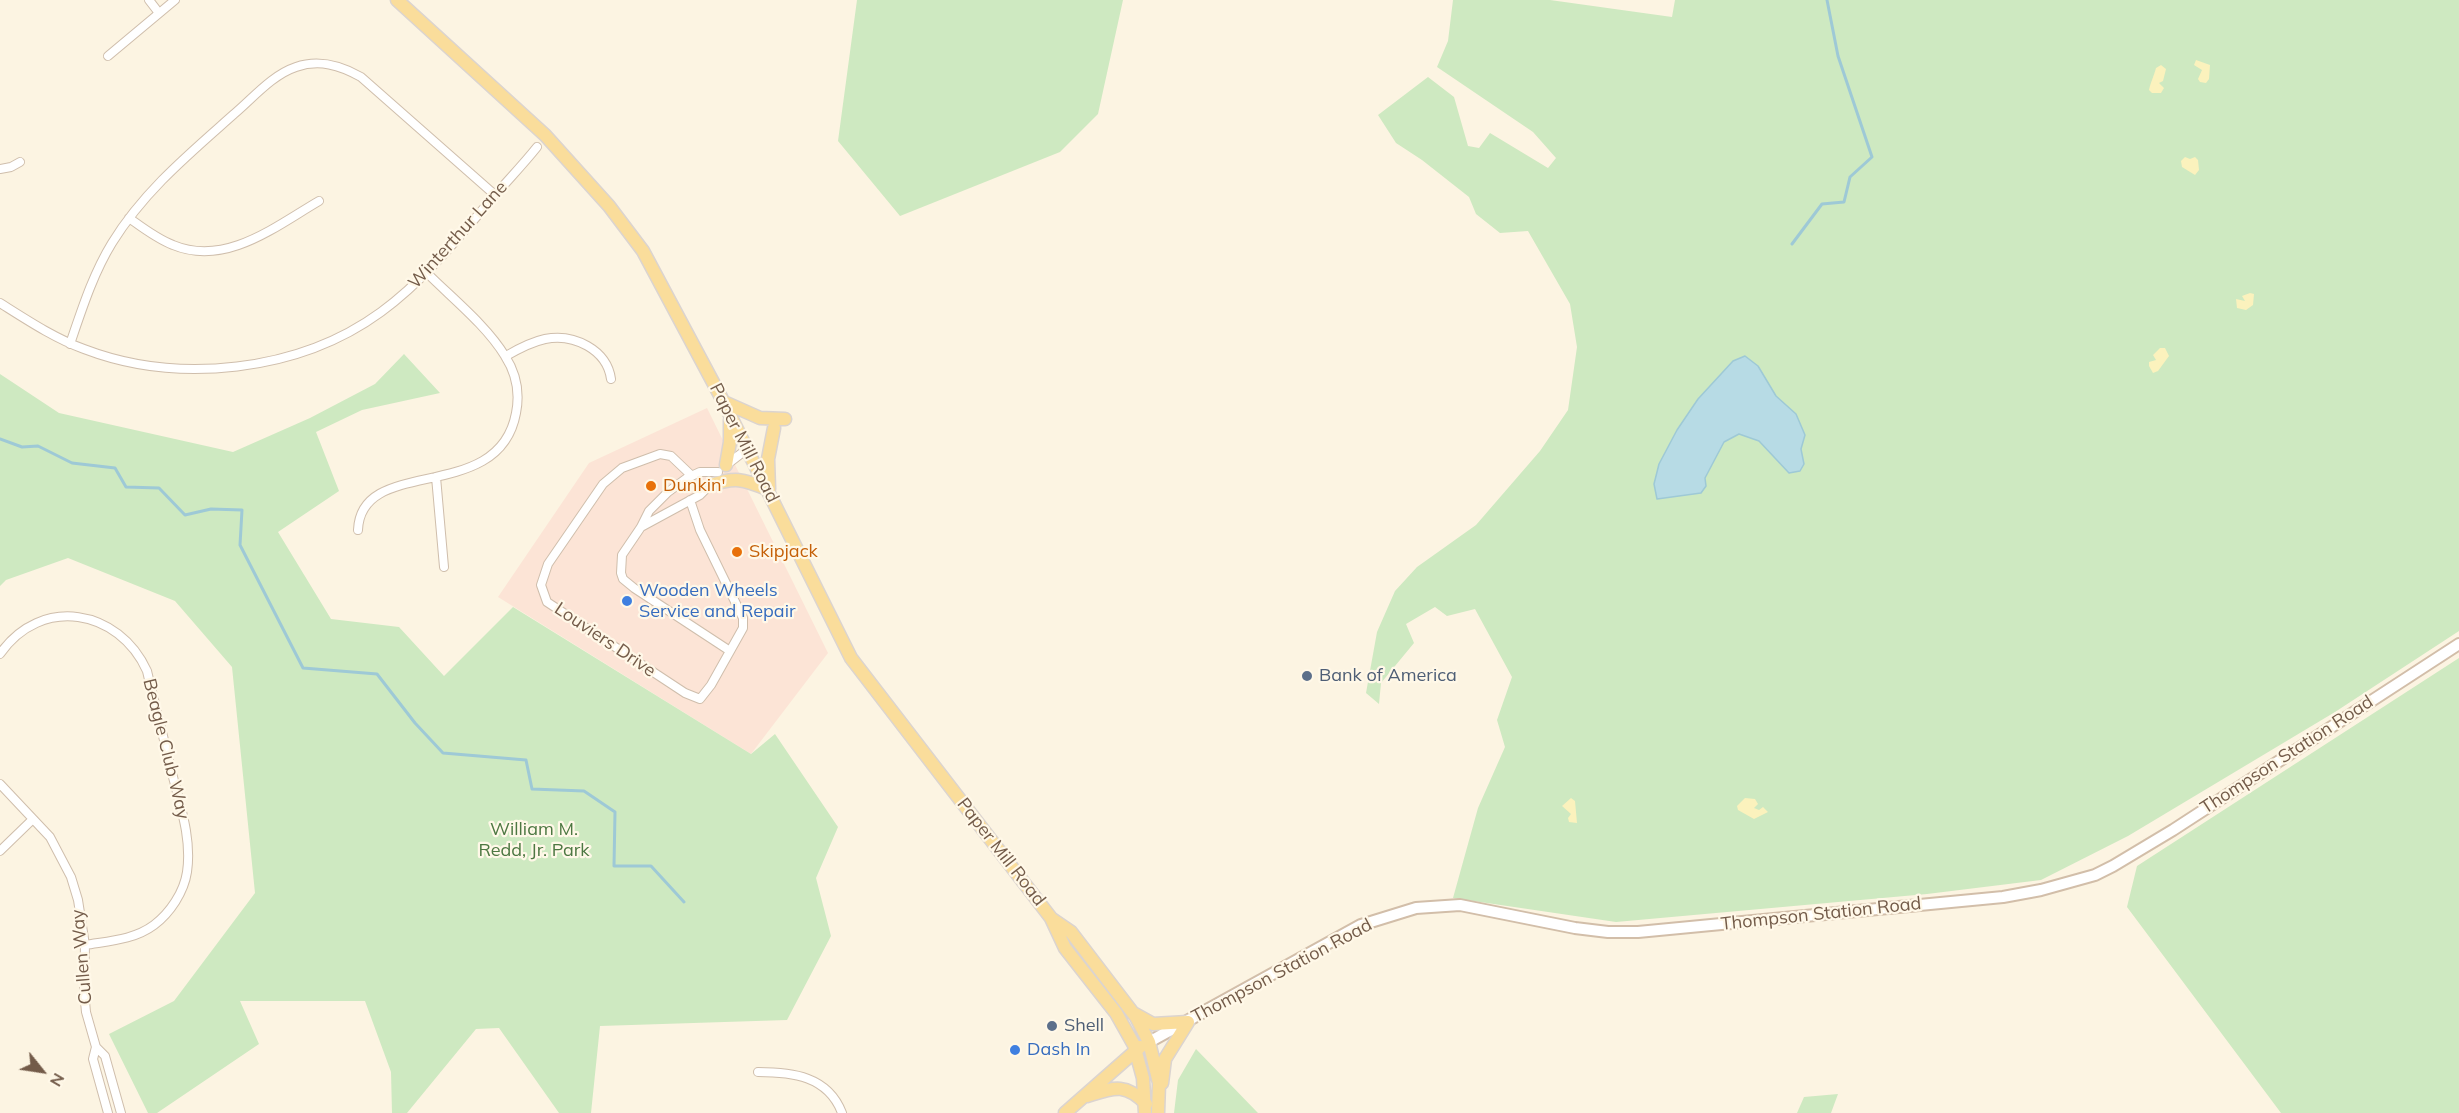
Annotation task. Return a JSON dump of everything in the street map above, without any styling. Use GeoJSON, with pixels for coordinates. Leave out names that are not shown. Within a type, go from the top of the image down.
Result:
{"type":"FeatureCollection","features":[{"type":"Feature","properties":{"kind":"main road","name":"Paper Mill Road"},"geometry":{"type":"LineString","coordinates":[[397,0],[529,119],[609,206],[655,270],[725,404],[851,658],[1051,918],[1065,948],[1116,1013],[1136,1051],[1152,1110]]}},
{"type":"Feature","properties":{"kind":"main road"},"geometry":{"type":"LineString","coordinates":[[725,404],[760,418],[785,419]]}},
{"type":"Feature","properties":{"kind":"main road"},"geometry":{"type":"LineString","coordinates":[[722,468],[730,442],[730,422],[725,404]]}},
{"type":"Feature","properties":{"kind":"main road"},"geometry":{"type":"LineString","coordinates":[[711,485],[730,478],[746,480],[768,491],[768,459],[774,428]]}},
{"type":"Feature","properties":{"kind":"main road","name":"Paper Mill Road"},"geometry":{"type":"LineString","coordinates":[[1051,918],[1071,932],[1133,1012],[1149,1042],[1159,1083],[1152,1110]]}},
{"type":"Feature","properties":{"kind":"main road"},"geometry":{"type":"LineString","coordinates":[[1133,1012],[1153,1024],[1188,1022]]}},
{"type":"Feature","properties":{"kind":"main road"},"geometry":{"type":"LineString","coordinates":[[1083,1097],[1111,1088],[1123,1089],[1135,1094],[1152,1110],[1165,1059],[1188,1022]]}},
{"type":"Feature","properties":{"kind":"main road"},"geometry":{"type":"LineString","coordinates":[[1065,1113],[1149,1042]]}},
{"type":"Feature","properties":{"kind":"street"},"geometry":{"type":"LineString","coordinates":[[149,0],[159,13]]}},
{"type":"Feature","properties":{"kind":"street"},"geometry":{"type":"LineString","coordinates":[[108,56],[175,0]]}},
{"type":"Feature","properties":{"kind":"street"},"geometry":{"type":"LineString","coordinates":[[70,344],[95,276],[140,202],[171,170],[272,80],[293,68],[312,63],[341,67],[361,77],[495,195]]}},
{"type":"Feature","properties":{"kind":"street","name":"Winterthur Lane"},"geometry":{"type":"LineString","coordinates":[[0,303],[70,344],[120,360],[168,367],[220,367],[266,361],[306,350],[346,333],[379,313],[427,273],[537,147]]}},
{"type":"Feature","properties":{"kind":"street"},"geometry":{"type":"LineString","coordinates":[[0,169],[20,162]]}},
{"type":"Feature","properties":{"kind":"street"},"geometry":{"type":"LineString","coordinates":[[129,218],[150,234],[173,246],[196,251],[216,251],[235,247],[255,238],[319,201]]}},
{"type":"Feature","properties":{"kind":"street"},"geometry":{"type":"LineString","coordinates":[[358,530],[363,511],[377,496],[398,486],[457,473],[478,465],[495,453],[508,434],[516,414],[517,392],[513,370],[506,356],[427,273]]}},
{"type":"Feature","properties":{"kind":"street"},"geometry":{"type":"LineString","coordinates":[[506,356],[547,338],[569,339],[599,354],[608,365],[611,379]]}},
{"type":"Feature","properties":{"kind":"street"},"geometry":{"type":"LineString","coordinates":[[641,527],[690,500],[711,485],[722,468],[747,449]]}},
{"type":"Feature","properties":{"kind":"street","name":"Louviers Drive"},"geometry":{"type":"LineString","coordinates":[[690,500],[700,530],[743,618],[743,628],[711,685],[700,699],[685,693],[547,602],[541,585],[548,564],[584,511],[603,484],[622,468],[660,454],[671,456],[692,476]]}},
{"type":"Feature","properties":{"kind":"street"},"geometry":{"type":"LineString","coordinates":[[722,468],[700,472],[692,476],[668,492],[649,511],[622,555],[621,573],[623,579],[674,616],[730,651]]}},
{"type":"Feature","properties":{"kind":"street"},"geometry":{"type":"LineString","coordinates":[[436,477],[444,567]]}},
{"type":"Feature","properties":{"kind":"street","name":"Beagle Club Way"},"geometry":{"type":"LineString","coordinates":[[0,654],[23,631],[37,623],[57,617],[77,617],[94,620],[127,639],[139,654],[147,671],[186,826],[189,854],[187,874],[180,894],[170,909],[153,926],[132,937],[85,945]]}},
{"type":"Feature","properties":{"kind":"street","name":"Thompson Station Road"},"geometry":{"type":"LineString","coordinates":[[1149,1042],[1361,925],[1416,908],[1460,905],[1575,928],[1608,932],[1638,932],[2003,897],[2041,890],[2095,875],[2163,836],[2459,644]]}},
{"type":"Feature","properties":{"kind":"street","name":"Cullen Way"},"geometry":{"type":"LineString","coordinates":[[0,784],[50,837],[71,877],[78,900],[85,945],[86,1012],[96,1047],[105,1056],[121,1113]]}},
{"type":"Feature","properties":{"kind":"street"},"geometry":{"type":"LineString","coordinates":[[0,851],[33,819]]}},
{"type":"Feature","properties":{"kind":"street","name":"Cullen Way"},"geometry":{"type":"LineString","coordinates":[[96,1047],[93,1059],[108,1113]]}},
{"type":"Feature","properties":{"kind":"street"},"geometry":{"type":"LineString","coordinates":[[758,1072],[786,1072],[810,1079],[831,1094],[842,1113]]}},
{"type":"Feature","properties":{"kind":"shaded area"},"geometry":{"type":"Polygon","coordinates":[[[707,408],[828,653],[751,754],[498,597],[589,463],[707,408]]]}},
{"type":"Feature","properties":{"kind":"green space"},"geometry":{"type":"Polygon","coordinates":[[[857,0],[1123,0],[1098,114],[1060,152],[900,216],[838,141],[857,0]]]}},
{"type":"Feature","properties":{"kind":"green space"},"geometry":{"type":"Polygon","coordinates":[[[1453,0],[1550,0],[1672,17],[1675,0],[2459,0],[2459,631],[2335,712],[2128,836],[2041,880],[1927,894],[1616,922],[1453,898],[1478,808],[1505,747],[1497,720],[1512,677],[1475,609],[1447,616],[1435,607],[1406,624],[1414,643],[1381,683],[1379,704],[1366,693],[1377,632],[1395,591],[1417,567],[1476,525],[1540,451],[1568,410],[1577,347],[1570,304],[1528,231],[1500,233],[1476,214],[1469,197],[1396,143],[1378,115],[1428,77],[1454,97],[1468,146],[1479,148],[1490,133],[1548,168],[1556,158],[1533,132],[1437,67],[1448,41],[1453,0]]]}},
{"type":"Feature","properties":{"kind":"green space","name":"William M. Redd, Jr. Park"},"geometry":{"type":"Polygon","coordinates":[[[404,354],[440,393],[362,410],[316,432],[339,491],[278,532],[331,619],[399,627],[444,676],[513,607],[751,754],[775,734],[838,827],[816,878],[831,936],[787,1020],[600,1026],[591,1113],[559,1113],[499,1028],[476,1029],[407,1113],[392,1113],[391,1072],[365,1001],[240,1001],[259,1044],[157,1113],[148,1113],[109,1034],[174,1001],[255,893],[232,667],[175,601],[68,558],[6,580],[0,586],[0,374],[59,413],[233,452],[310,418],[375,384],[404,354]]]}},
{"type":"Feature","properties":{"kind":"green space"},"geometry":{"type":"Polygon","coordinates":[[[2459,658],[2459,1113],[2281,1113],[2127,907],[2137,866],[2459,658]]]}},
{"type":"Feature","properties":{"kind":"green space"},"geometry":{"type":"Polygon","coordinates":[[[1196,1049],[1258,1113],[1174,1113],[1178,1080],[1196,1049]]]}},
{"type":"Feature","properties":{"kind":"green space"},"geometry":{"type":"Polygon","coordinates":[[[1838,1094],[1831,1113],[1797,1113],[1804,1097],[1838,1094]]]}},
{"type":"Feature","properties":{"kind":"sand"},"geometry":{"type":"Polygon","coordinates":[[[2196,60],[2210,65],[2209,79],[2206,83],[2198,79],[2202,70],[2194,65],[2196,60]]]}},
{"type":"Feature","properties":{"kind":"sand"},"geometry":{"type":"Polygon","coordinates":[[[2161,65],[2166,69],[2163,81],[2159,83],[2164,88],[2161,93],[2152,93],[2149,90],[2156,68],[2161,65]]]}},
{"type":"Feature","properties":{"kind":"sand"},"geometry":{"type":"Polygon","coordinates":[[[2185,157],[2190,159],[2195,157],[2198,160],[2199,170],[2195,175],[2182,167],[2181,161],[2185,157]]]}},
{"type":"Feature","properties":{"kind":"sand"},"geometry":{"type":"Polygon","coordinates":[[[2254,294],[2253,305],[2246,310],[2237,308],[2236,299],[2245,301],[2242,296],[2254,294]]]}},
{"type":"Feature","properties":{"kind":"sand"},"geometry":{"type":"Polygon","coordinates":[[[2160,348],[2165,348],[2169,356],[2158,371],[2153,373],[2149,362],[2156,360],[2153,355],[2160,348]]]}},
{"type":"Feature","properties":{"kind":"sand"},"geometry":{"type":"Polygon","coordinates":[[[1571,798],[1575,801],[1577,823],[1569,822],[1568,818],[1571,814],[1562,806],[1571,798]]]}},
{"type":"Feature","properties":{"kind":"sand"},"geometry":{"type":"Polygon","coordinates":[[[1745,798],[1755,799],[1758,804],[1754,808],[1759,810],[1763,807],[1768,812],[1754,819],[1738,810],[1737,806],[1745,798]]]}},
{"type":"Feature","properties":{"kind":"water"},"geometry":{"type":"Polygon","coordinates":[[[1745,356],[1758,366],[1776,396],[1796,414],[1805,435],[1801,449],[1804,464],[1800,471],[1789,473],[1759,441],[1739,434],[1724,442],[1705,478],[1706,486],[1701,493],[1657,499],[1654,484],[1659,464],[1677,430],[1698,399],[1733,361],[1745,356]]]}},
{"type":"Feature","properties":{"kind":"waterway"},"geometry":{"type":"LineString","coordinates":[[1792,244],[1822,204],[1844,202],[1850,177],[1872,157],[1838,56],[1827,0]]}},
{"type":"Feature","properties":{"kind":"waterway"},"geometry":{"type":"LineString","coordinates":[[0,439],[22,447],[38,446],[72,463],[115,468],[126,487],[159,488],[185,515],[211,509],[242,510],[240,545],[303,668],[377,674],[415,723],[443,753],[526,760],[532,789],[584,791],[615,812],[614,866],[651,866],[684,902]]}},
{"type":"Feature","properties":{"kind":"place","name":"Dunkin'"},"geometry":{"type":"Point","coordinates":[651,486]}},
{"type":"Feature","properties":{"kind":"place","name":"Skipjack"},"geometry":{"type":"Point","coordinates":[737,552]}},
{"type":"Feature","properties":{"kind":"place","name":"Wooden Wheels Service and Repair"},"geometry":{"type":"Point","coordinates":[627,601]}},
{"type":"Feature","properties":{"kind":"place","name":"Bank of America"},"geometry":{"type":"Point","coordinates":[1307,676]}},
{"type":"Feature","properties":{"kind":"place","name":"Shell"},"geometry":{"type":"Point","coordinates":[1052,1026]}},
{"type":"Feature","properties":{"kind":"place","name":"Dash In"},"geometry":{"type":"Point","coordinates":[1015,1050]}}]}
